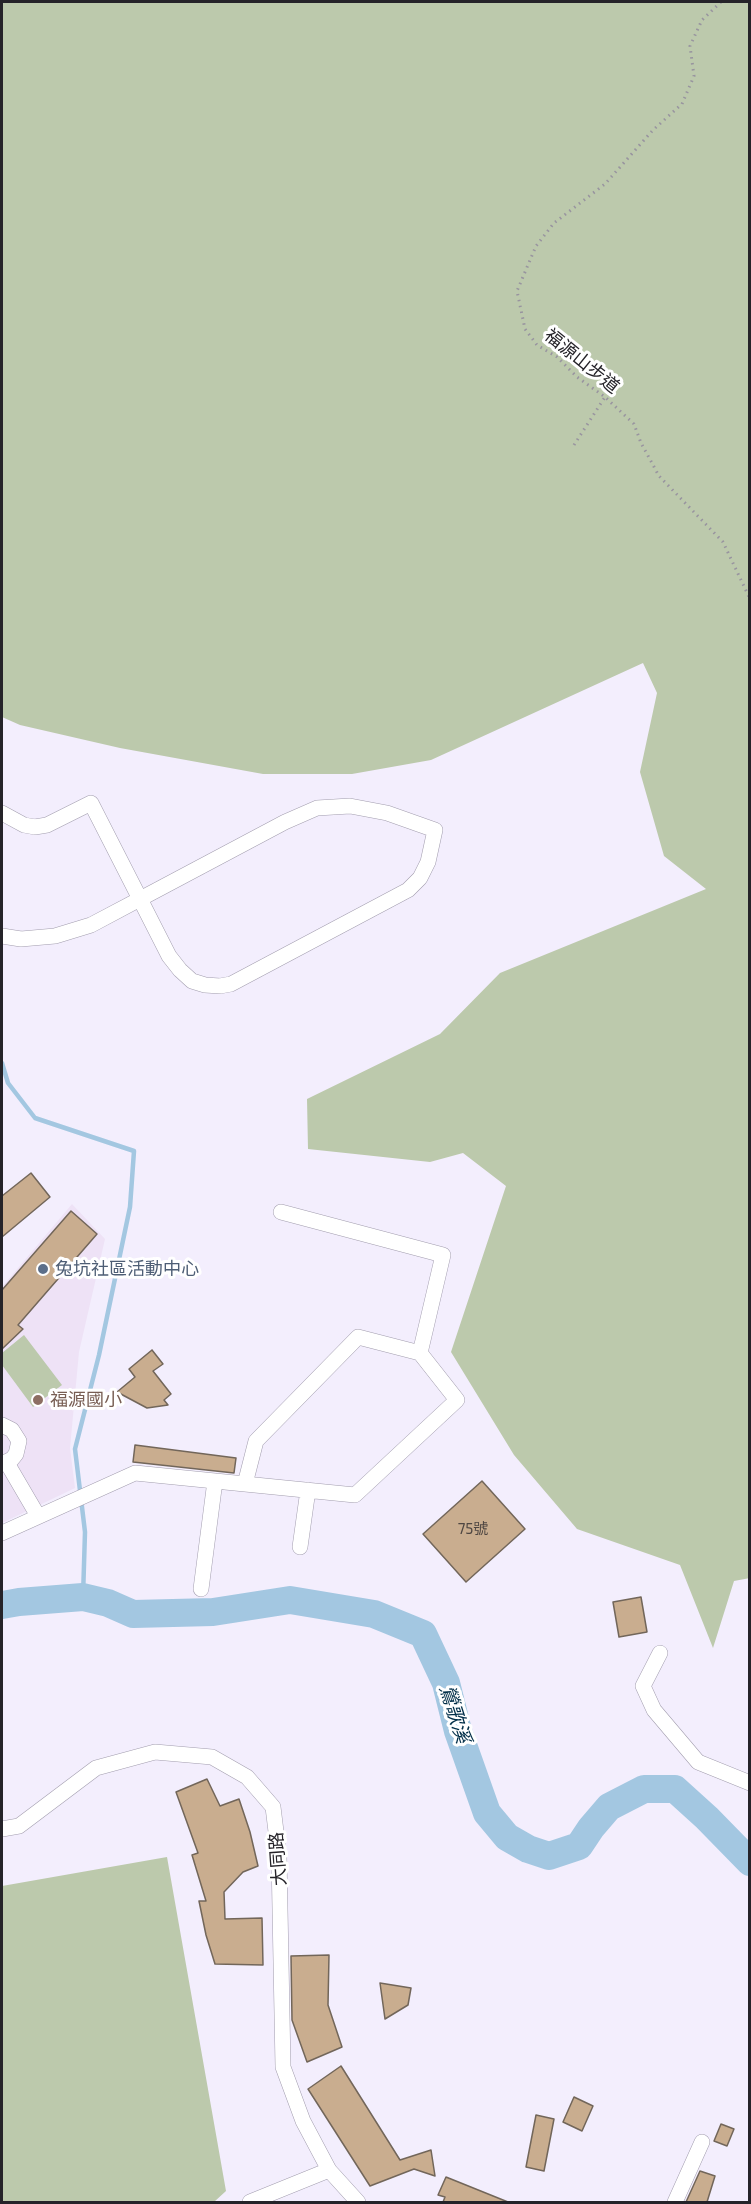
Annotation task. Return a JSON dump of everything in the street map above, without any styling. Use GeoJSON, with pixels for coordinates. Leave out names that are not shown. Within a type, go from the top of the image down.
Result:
{"type":"FeatureCollection","features":[{"type":"Feature","properties":{"kind":"street"},"geometry":{"type":"LineString","coordinates":[[2,813],[24,825],[36,827],[47,825],[91,803],[140,899],[169,956],[192,981],[220,986],[241,979],[408,890],[420,878],[429,862],[435,830],[387,813],[350,806],[317,808],[285,822],[140,899],[91,925],[55,936],[21,939],[2,936]]}},
{"type":"Feature","properties":{"kind":"street"},"geometry":{"type":"LineString","coordinates":[[281,1212],[443,1255],[420,1353]]}},
{"type":"Feature","properties":{"kind":"street"},"geometry":{"type":"LineString","coordinates":[[2,1533],[135,1473],[214,1481],[245,1484],[308,1490],[355,1495],[457,1400],[420,1353],[358,1337],[256,1441],[245,1484]]}},
{"type":"Feature","properties":{"kind":"street"},"geometry":{"type":"LineString","coordinates":[[2,1425],[12,1430],[19,1441],[16,1454],[4,1463],[38,1516]]}},
{"type":"Feature","properties":{"kind":"street"},"geometry":{"type":"LineString","coordinates":[[201,1589],[214,1481]]}},
{"type":"Feature","properties":{"kind":"street"},"geometry":{"type":"LineString","coordinates":[[300,1547],[308,1490]]}},
{"type":"Feature","properties":{"kind":"street"},"geometry":{"type":"LineString","coordinates":[[660,1653],[643,1686],[654,1710],[698,1762],[750,1783]]}},
{"type":"Feature","properties":{"kind":"street","name":"大同路"},"geometry":{"type":"LineString","coordinates":[[2,1829],[18,1826],[96,1768],[155,1752],[212,1756],[247,1777],[273,1807],[279,1856],[283,2067],[303,2121],[328,2169],[358,2202]]}},
{"type":"Feature","properties":{"kind":"street"},"geometry":{"type":"LineString","coordinates":[[675,2202],[702,2142]]}},
{"type":"Feature","properties":{"kind":"street"},"geometry":{"type":"LineString","coordinates":[[250,2202],[328,2169]]}},
{"type":"Feature","properties":{"kind":"path","name":"福源山步道"},"geometry":{"type":"LineString","coordinates":[[721,2],[702,20],[690,46],[694,76],[682,104],[653,129],[605,184],[554,223],[536,246],[517,291],[525,329],[537,345],[557,357],[634,424],[641,443],[659,476],[723,542],[750,599]]}},
{"type":"Feature","properties":{"kind":"path"},"geometry":{"type":"LineString","coordinates":[[574,445],[605,397]]}},
{"type":"Feature","properties":{"kind":"shaded area","name":"福源國小"},"geometry":{"type":"Polygon","coordinates":[[[72,1204],[105,1239],[79,1352],[70,1448],[75,1488],[2,1523],[2,1287],[72,1204]]]}},
{"type":"Feature","properties":{"kind":"green space"},"geometry":{"type":"Polygon","coordinates":[[[2,2],[749,2],[750,1578],[734,1581],[713,1648],[680,1565],[577,1529],[514,1455],[451,1352],[506,1186],[463,1153],[430,1162],[308,1149],[307,1099],[440,1034],[500,973],[706,889],[664,856],[640,772],[657,693],[643,663],[431,760],[352,774],[263,774],[120,748],[20,725],[2,717],[2,2]]]}},
{"type":"Feature","properties":{"kind":"green space"},"geometry":{"type":"Polygon","coordinates":[[[24,1335],[62,1385],[33,1407],[2,1365],[2,1353],[24,1335]]]}},
{"type":"Feature","properties":{"kind":"green space"},"geometry":{"type":"Polygon","coordinates":[[[167,1857],[226,2191],[214,2202],[2,2202],[2,1886],[167,1857]]]}},
{"type":"Feature","properties":{"kind":"building"},"geometry":{"type":"Polygon","coordinates":[[[31,1173],[50,1197],[2,1237],[2,1196],[31,1173]]]}},
{"type":"Feature","properties":{"kind":"building","name":"兔坑社區活動中心"},"geometry":{"type":"Polygon","coordinates":[[[71,1211],[97,1234],[18,1325],[23,1329],[2,1349],[2,1290],[71,1211]]]}},
{"type":"Feature","properties":{"kind":"building"},"geometry":{"type":"Polygon","coordinates":[[[152,1350],[163,1364],[153,1371],[171,1394],[164,1400],[168,1405],[147,1408],[117,1392],[135,1377],[129,1369],[152,1350]]]}},
{"type":"Feature","properties":{"kind":"building"},"geometry":{"type":"Polygon","coordinates":[[[135,1445],[236,1458],[234,1473],[133,1462],[135,1445]]]}},
{"type":"Feature","properties":{"kind":"building"},"geometry":{"type":"Polygon","coordinates":[[[482,1481],[525,1529],[466,1582],[423,1534],[482,1481]]]}},
{"type":"Feature","properties":{"kind":"building"},"geometry":{"type":"Polygon","coordinates":[[[641,1597],[647,1632],[619,1637],[613,1602],[641,1597]]]}},
{"type":"Feature","properties":{"kind":"building"},"geometry":{"type":"Polygon","coordinates":[[[207,1779],[220,1806],[239,1799],[250,1832],[258,1866],[243,1872],[224,1892],[225,1919],[262,1918],[263,1965],[215,1964],[206,1935],[199,1901],[206,1901],[192,1855],[198,1853],[176,1792],[207,1779]]]}},
{"type":"Feature","properties":{"kind":"building"},"geometry":{"type":"Polygon","coordinates":[[[329,1955],[328,2005],[342,2047],[307,2062],[292,2020],[291,1956],[329,1955]]]}},
{"type":"Feature","properties":{"kind":"building"},"geometry":{"type":"Polygon","coordinates":[[[380,1983],[411,1988],[408,2005],[385,2019],[380,1983]]]}},
{"type":"Feature","properties":{"kind":"building"},"geometry":{"type":"Polygon","coordinates":[[[341,2066],[400,2160],[431,2150],[435,2176],[414,2169],[370,2186],[308,2089],[341,2066]]]}},
{"type":"Feature","properties":{"kind":"building"},"geometry":{"type":"Polygon","coordinates":[[[574,2097],[593,2106],[582,2131],[563,2122],[574,2097]]]}},
{"type":"Feature","properties":{"kind":"building"},"geometry":{"type":"Polygon","coordinates":[[[536,2115],[554,2119],[544,2171],[526,2167],[536,2115]]]}},
{"type":"Feature","properties":{"kind":"building"},"geometry":{"type":"Polygon","coordinates":[[[721,2124],[734,2129],[727,2146],[714,2141],[721,2124]]]}},
{"type":"Feature","properties":{"kind":"building"},"geometry":{"type":"Polygon","coordinates":[[[700,2171],[715,2176],[707,2202],[686,2202],[700,2171]]]}},
{"type":"Feature","properties":{"kind":"building"},"geometry":{"type":"Polygon","coordinates":[[[446,2177],[508,2202],[443,2202],[445,2197],[438,2195],[446,2177]]]}},
{"type":"Feature","properties":{"kind":"waterway"},"geometry":{"type":"LineString","coordinates":[[2,1063],[8,1083],[35,1118],[134,1151],[130,1207],[99,1355],[75,1449],[85,1532],[83,1597]]}},
{"type":"Feature","properties":{"kind":"waterway","name":"鶯歌溪"},"geometry":{"type":"LineString","coordinates":[[2,1605],[83,1597],[108,1603],[133,1614],[213,1612],[290,1600],[374,1614],[423,1634],[446,1683],[458,1731],[487,1813],[507,1837],[528,1849],[549,1856],[579,1846],[609,1807],[644,1789],[675,1789],[750,1862]]}},
{"type":"Feature","properties":{"kind":"place","name":"兔坑社區活動中心"},"geometry":{"type":"Point","coordinates":[43,1269]}},
{"type":"Feature","properties":{"kind":"place","name":"福源國小"},"geometry":{"type":"Point","coordinates":[38,1400]}}]}
